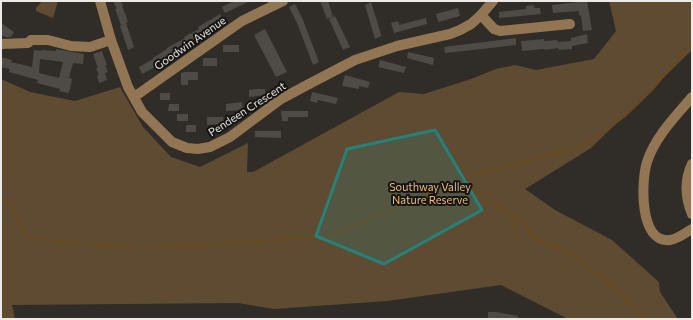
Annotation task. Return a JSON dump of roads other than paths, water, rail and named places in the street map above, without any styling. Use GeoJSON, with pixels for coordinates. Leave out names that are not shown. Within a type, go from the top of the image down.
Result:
{"type":"FeatureCollection","features":[{"type":"Feature","properties":{"kind":"street","name":"Pendeen Crescent"},"geometry":{"type":"LineString","coordinates":[[100,1],[111,40],[128,87],[142,112],[172,142],[186,148],[198,149],[210,147],[230,137],[281,100],[355,60],[397,46],[450,34],[471,24],[493,1]]}},
{"type":"Feature","properties":{"kind":"street","name":"Goodwin Avenue"},"geometry":{"type":"LineString","coordinates":[[134,97],[242,20],[283,1]]}},
{"type":"Feature","properties":{"kind":"street"},"geometry":{"type":"LineString","coordinates":[[481,15],[494,29],[500,31],[570,24]]}},
{"type":"Feature","properties":{"kind":"street"},"geometry":{"type":"LineString","coordinates":[[6,44],[28,43],[31,40],[48,40],[71,46],[90,47],[111,40]]}},
{"type":"Feature","properties":{"kind":"street"},"geometry":{"type":"LineString","coordinates":[[692,97],[661,134],[647,163],[643,190],[646,217],[652,233],[665,240],[672,240],[692,229]]}},
{"type":"Feature","properties":{"kind":"street"},"geometry":{"type":"LineString","coordinates":[[692,164],[688,172],[686,189],[688,204],[692,214]]}},
{"type":"Feature","properties":{"kind":"waterway"},"geometry":{"type":"LineString","coordinates":[[141,248],[328,237],[464,178],[586,145],[625,116],[652,90],[692,42]]}},
{"type":"Feature","properties":{"kind":"waterway"},"geometry":{"type":"LineString","coordinates":[[457,181],[487,201],[521,219],[533,238],[575,256],[628,299],[644,319]]}},
{"type":"Feature","properties":{"kind":"waterway"},"geometry":{"type":"LineString","coordinates":[[1,200],[7,200],[28,238],[79,243]]}},
{"type":"Feature","properties":{"kind":"waterway"},"geometry":{"type":"LineString","coordinates":[[514,215],[515,230]]}},
{"type":"Feature","properties":{"kind":"waterway"},"geometry":{"type":"LineString","coordinates":[[516,234],[516,239]]}},
{"type":"Feature","properties":{"kind":"waterway"},"geometry":{"type":"LineString","coordinates":[[82,243],[134,248]]}},
{"type":"Feature","properties":{"kind":"park label","name":"Southway Valley Nature Reserve"},"geometry":{"type":"Point","coordinates":[430,193]}}]}
